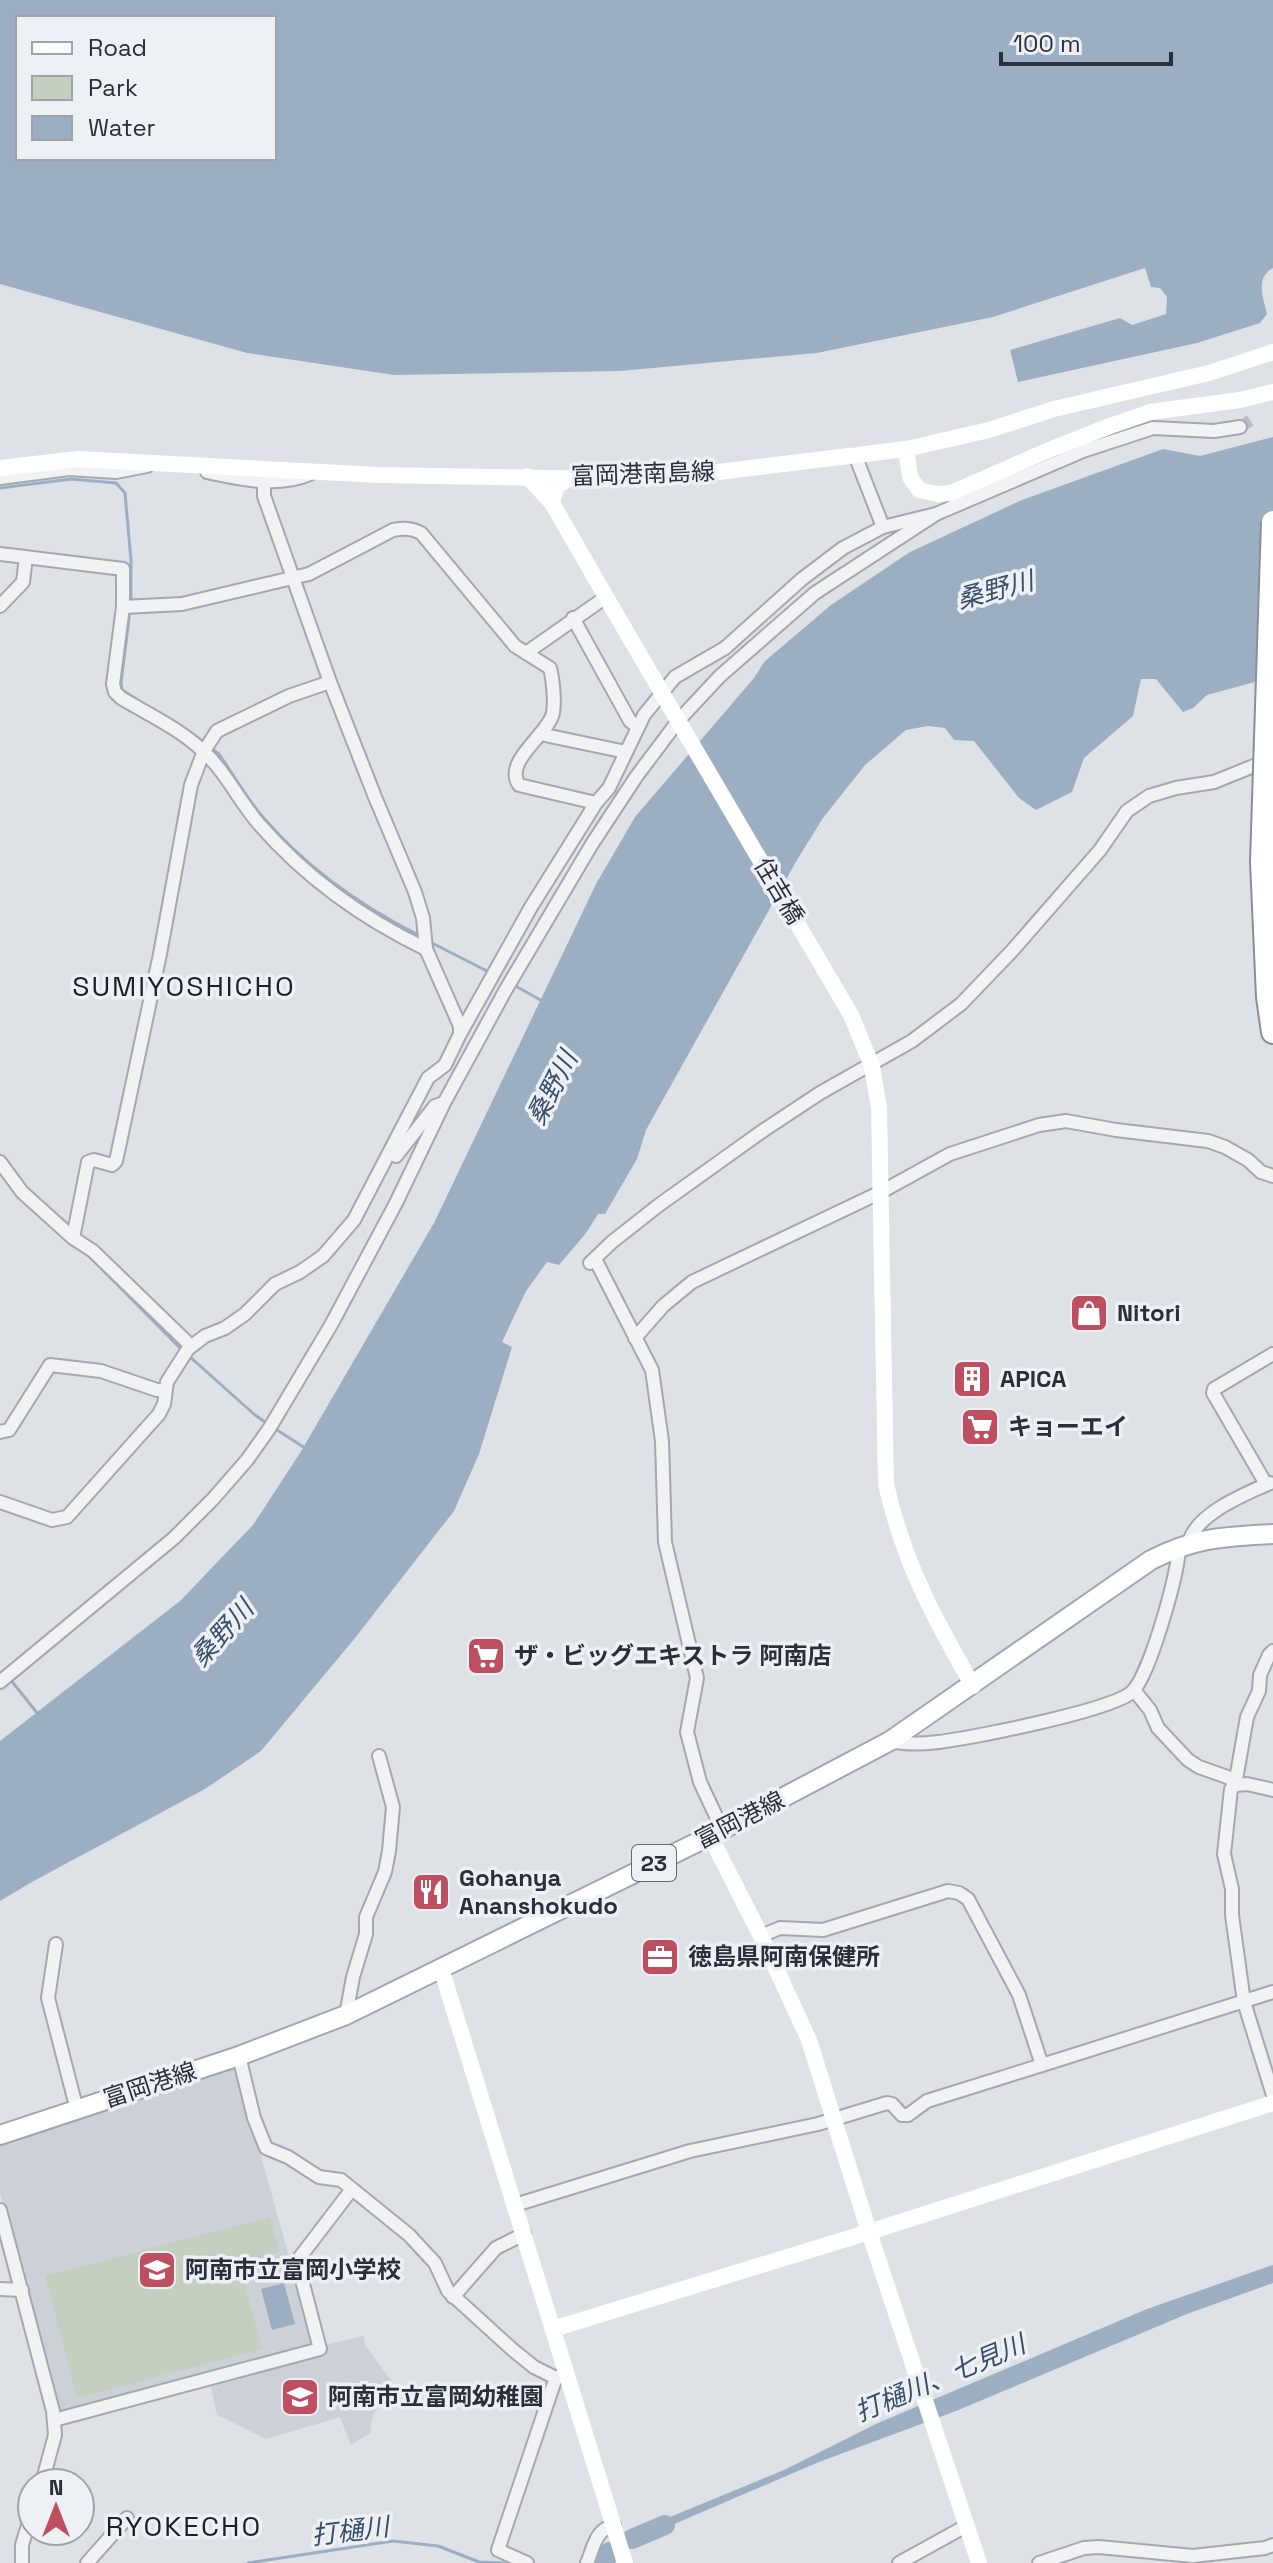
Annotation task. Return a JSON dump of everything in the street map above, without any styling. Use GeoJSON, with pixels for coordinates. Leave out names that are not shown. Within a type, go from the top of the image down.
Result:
{"type":"FeatureCollection","features":[{"type":"Feature","properties":{"kind":"highway"},"geometry":{"type":"LineString","coordinates":[[1273,522],[1260,857],[1273,1032]]}},
{"type":"Feature","properties":{"kind":"main road","name":"富岡港線"},"geometry":{"type":"LineString","coordinates":[[0,2135],[239,2056],[346,2015],[716,1833],[890,1741],[1151,1560],[1184,1545],[1228,1536],[1273,1534]]}},
{"type":"Feature","properties":{"kind":"street","name":"富岡港南島線"},"geometry":{"type":"LineString","coordinates":[[0,468],[78,459],[117,459],[313,472],[611,479],[702,474],[906,449],[989,430],[1054,409],[1209,373],[1273,352]]}},
{"type":"Feature","properties":{"kind":"street"},"geometry":{"type":"LineString","coordinates":[[906,449],[910,477],[919,490],[951,493],[1068,442],[1150,412],[1240,400],[1273,392]]}},
{"type":"Feature","properties":{"kind":"street"},"geometry":{"type":"LineString","coordinates":[[0,1502],[52,1520],[67,1517],[159,1414],[164,1404],[165,1390],[187,1350],[205,1336],[225,1328],[245,1314],[275,1284],[323,1256],[354,1220],[428,1078],[445,1065],[499,963],[596,803],[609,788],[644,715],[675,677],[725,648],[802,579],[843,548],[883,527],[936,514],[1083,451],[1153,428],[1214,431],[1240,427]]}},
{"type":"Feature","properties":{"kind":"street"},"geometry":{"type":"LineString","coordinates":[[855,455],[883,527]]}},
{"type":"Feature","properties":{"kind":"street"},"geometry":{"type":"LineString","coordinates":[[0,478],[69,469],[116,472],[158,463]]}},
{"type":"Feature","properties":{"kind":"street"},"geometry":{"type":"LineString","coordinates":[[192,466],[220,475],[264,481],[302,477],[313,472]]}},
{"type":"Feature","properties":{"kind":"street","name":"住吉橋"},"geometry":{"type":"LineString","coordinates":[[527,476],[552,503],[832,980],[851,1015],[870,1062],[879,1108],[886,1484],[899,1537],[922,1594],[973,1686]]}},
{"type":"Feature","properties":{"kind":"street"},"geometry":{"type":"LineString","coordinates":[[552,503],[557,486],[569,478]]}},
{"type":"Feature","properties":{"kind":"street"},"geometry":{"type":"LineString","coordinates":[[264,481],[264,496],[292,578],[375,797],[415,892],[426,942],[455,1013],[460,1034]]}},
{"type":"Feature","properties":{"kind":"street"},"geometry":{"type":"LineString","coordinates":[[0,1682],[174,1538],[247,1460],[331,1325],[505,991],[599,833],[680,725],[720,676],[815,593],[936,514]]}},
{"type":"Feature","properties":{"kind":"street"},"geometry":{"type":"LineString","coordinates":[[128,608],[182,604],[309,574],[393,530],[403,528],[421,533],[515,646],[550,668],[553,715],[526,751],[514,778],[519,785],[596,803]]}},
{"type":"Feature","properties":{"kind":"street"},"geometry":{"type":"LineString","coordinates":[[0,554],[123,569],[128,608],[113,684],[115,692],[206,746],[257,822],[306,871],[373,920],[426,942]]}},
{"type":"Feature","properties":{"kind":"street"},"geometry":{"type":"LineString","coordinates":[[0,606],[23,582],[26,557]]}},
{"type":"Feature","properties":{"kind":"street"},"geometry":{"type":"LineString","coordinates":[[526,653],[573,618],[609,603]]}},
{"type":"Feature","properties":{"kind":"street"},"geometry":{"type":"LineString","coordinates":[[573,618],[630,721],[638,727]]}},
{"type":"Feature","properties":{"kind":"street"},"geometry":{"type":"LineString","coordinates":[[73,1238],[88,1162],[94,1160],[112,1165],[116,1161],[151,999],[191,785],[206,746],[217,731],[289,696],[330,682]]}},
{"type":"Feature","properties":{"kind":"street"},"geometry":{"type":"LineString","coordinates":[[540,734],[626,752]]}},
{"type":"Feature","properties":{"kind":"street"},"geometry":{"type":"LineString","coordinates":[[979,2563],[809,2040],[716,1833],[700,1782],[687,1732],[697,1678],[665,1542],[662,1441],[652,1370],[593,1261],[659,1205],[764,1130],[870,1062],[912,1041],[961,1004],[1100,850],[1127,811],[1149,796],[1214,782],[1273,758]]}},
{"type":"Feature","properties":{"kind":"street"},"geometry":{"type":"LineString","coordinates":[[378,1176],[389,1168],[401,1147],[435,1106],[444,1103]]}},
{"type":"Feature","properties":{"kind":"street"},"geometry":{"type":"LineString","coordinates":[[635,1338],[663,1306],[692,1282],[881,1192],[950,1154],[1027,1129],[1066,1121],[1208,1141],[1225,1147],[1248,1160],[1261,1172],[1273,1176]]}},
{"type":"Feature","properties":{"kind":"street"},"geometry":{"type":"LineString","coordinates":[[0,1162],[22,1192],[73,1238],[93,1251],[187,1350]]}},
{"type":"Feature","properties":{"kind":"street"},"geometry":{"type":"LineString","coordinates":[[890,1741],[905,1744],[938,1742],[1016,1726],[1094,1708],[1121,1699],[1134,1690],[1155,1644],[1177,1561],[1193,1530],[1230,1500],[1269,1483],[1213,1393],[1214,1389],[1273,1354]]}},
{"type":"Feature","properties":{"kind":"street"},"geometry":{"type":"LineString","coordinates":[[0,1432],[9,1430],[50,1365],[101,1371],[165,1390]]}},
{"type":"Feature","properties":{"kind":"street"},"geometry":{"type":"LineString","coordinates":[[1273,1651],[1260,1675],[1259,1691],[1247,1717],[1235,1785],[1231,1789],[1224,1854],[1232,1889],[1232,1915],[1244,2002],[1273,2095]]}},
{"type":"Feature","properties":{"kind":"street"},"geometry":{"type":"LineString","coordinates":[[1134,1690],[1150,1710],[1158,1728],[1188,1760],[1230,1778],[1235,1785]]}},
{"type":"Feature","properties":{"kind":"street"},"geometry":{"type":"LineString","coordinates":[[346,2015],[366,1934],[366,1917],[385,1872],[389,1851],[393,1807],[379,1756]]}},
{"type":"Feature","properties":{"kind":"street"},"geometry":{"type":"LineString","coordinates":[[1235,1785],[1247,1784],[1273,1790]]}},
{"type":"Feature","properties":{"kind":"street"},"geometry":{"type":"LineString","coordinates":[[761,1936],[780,1928],[823,1930],[948,1891],[959,1893],[968,1899],[1014,1986],[1042,2065]]}},
{"type":"Feature","properties":{"kind":"street"},"geometry":{"type":"LineString","coordinates":[[56,1944],[48,1998],[77,2110]]}},
{"type":"Feature","properties":{"kind":"street"},"geometry":{"type":"LineString","coordinates":[[441,1968],[553,2329],[562,2376],[625,2563]]}},
{"type":"Feature","properties":{"kind":"street"},"geometry":{"type":"LineString","coordinates":[[515,2205],[690,2151],[835,2119],[887,2103],[902,2115],[908,2115],[927,2101],[1273,1992]]}},
{"type":"Feature","properties":{"kind":"street"},"geometry":{"type":"LineString","coordinates":[[239,2056],[254,2118],[266,2148],[288,2157],[319,2177],[341,2180],[409,2235],[435,2263],[453,2297],[524,2358],[562,2376]]}},
{"type":"Feature","properties":{"kind":"street"},"geometry":{"type":"LineString","coordinates":[[553,2329],[1273,2103]]}},
{"type":"Feature","properties":{"kind":"street"},"geometry":{"type":"LineString","coordinates":[[54,2420],[320,2349],[297,2261],[352,2189]]}},
{"type":"Feature","properties":{"kind":"street"},"geometry":{"type":"LineString","coordinates":[[0,2210],[54,2420],[55,2435],[46,2467]]}},
{"type":"Feature","properties":{"kind":"street"},"geometry":{"type":"LineString","coordinates":[[453,2297],[496,2248],[524,2234]]}},
{"type":"Feature","properties":{"kind":"street"},"geometry":{"type":"LineString","coordinates":[[0,2289],[22,2290]]}},
{"type":"Feature","properties":{"kind":"street"},"geometry":{"type":"LineString","coordinates":[[527,2563],[498,2550],[562,2376]]}},
{"type":"Feature","properties":{"kind":"street"},"geometry":{"type":"LineString","coordinates":[[87,2563],[127,2518]]}},
{"type":"Feature","properties":{"kind":"street"},"geometry":{"type":"LineString","coordinates":[[587,2563],[597,2535],[604,2528],[614,2525]]}},
{"type":"Feature","properties":{"kind":"street"},"geometry":{"type":"LineString","coordinates":[[899,2563],[966,2526]]}},
{"type":"Feature","properties":{"kind":"street"},"geometry":{"type":"LineString","coordinates":[[1039,2563],[1084,2548],[1099,2547],[1196,2560],[1273,2545]]}},
{"type":"Feature","properties":{"kind":"shaded area","name":"阿南市立富岡小学校"},"geometry":{"type":"Polygon","coordinates":[[[236,2067],[314,2346],[60,2413],[0,2193],[0,2145],[236,2067]]]}},
{"type":"Feature","properties":{"kind":"shaded area","name":"阿南市立富岡幼稚園"},"geometry":{"type":"Polygon","coordinates":[[[364,2336],[365,2345],[397,2389],[378,2405],[370,2433],[351,2445],[340,2417],[266,2439],[217,2415],[210,2382],[325,2352],[324,2345],[364,2336]]]}},
{"type":"Feature","properties":{"kind":"green space"},"geometry":{"type":"Polygon","coordinates":[[[270,2217],[279,2252],[239,2263],[262,2349],[77,2398],[45,2276],[270,2217]]]}},
{"type":"Feature","properties":{"kind":"water"},"geometry":{"type":"Polygon","coordinates":[[[0,0],[1273,0],[1273,268],[1262,282],[1267,314],[1260,323],[1197,343],[1018,382],[1010,350],[1120,318],[1132,325],[1166,314],[1167,297],[1160,288],[1151,287],[1145,268],[993,317],[817,353],[620,371],[394,375],[247,353],[0,284],[0,0]]]}},
{"type":"Feature","properties":{"kind":"water","name":"桑野川"},"geometry":{"type":"Polygon","coordinates":[[[1273,437],[1273,677],[1207,695],[1193,708],[1183,712],[1156,679],[1141,679],[1133,716],[1084,758],[1072,792],[1036,810],[1019,798],[974,741],[954,740],[945,728],[928,726],[906,730],[865,765],[823,818],[797,860],[646,1130],[637,1159],[605,1214],[598,1214],[559,1265],[547,1262],[526,1291],[502,1342],[512,1347],[479,1454],[454,1511],[355,1638],[261,1751],[205,1789],[0,1901],[0,1741],[180,1601],[253,1525],[300,1453],[434,1223],[596,884],[635,817],[754,678],[765,661],[831,605],[910,552],[1022,500],[1163,449],[1200,456],[1273,437]]]}},
{"type":"Feature","properties":{"kind":"water"},"geometry":{"type":"Polygon","coordinates":[[[1273,2265],[1273,2283],[1187,2314],[956,2411],[819,2462],[644,2537],[637,2535],[636,2531],[784,2470],[878,2423],[1147,2309],[1273,2265]]]}},
{"type":"Feature","properties":{"kind":"water"},"geometry":{"type":"Polygon","coordinates":[[[284,2283],[295,2324],[272,2330],[261,2289],[284,2283]]]}},
{"type":"Feature","properties":{"kind":"waterway"},"geometry":{"type":"LineString","coordinates":[[0,488],[71,479],[116,483],[125,493],[131,603]]}},
{"type":"Feature","properties":{"kind":"waterway"},"geometry":{"type":"LineString","coordinates":[[130,610],[122,690],[152,709]]}},
{"type":"Feature","properties":{"kind":"waterway"},"geometry":{"type":"LineString","coordinates":[[189,732],[206,744]]}},
{"type":"Feature","properties":{"kind":"waterway"},"geometry":{"type":"LineString","coordinates":[[212,749],[219,754],[262,816],[297,852],[355,898],[420,936]]}},
{"type":"Feature","properties":{"kind":"waterway"},"geometry":{"type":"LineString","coordinates":[[430,942],[491,973]]}},
{"type":"Feature","properties":{"kind":"waterway"},"geometry":{"type":"LineString","coordinates":[[512,984],[544,1002]]}},
{"type":"Feature","properties":{"kind":"waterway"},"geometry":{"type":"LineString","coordinates":[[23,1184],[38,1198]]}},
{"type":"Feature","properties":{"kind":"waterway"},"geometry":{"type":"LineString","coordinates":[[52,1211],[71,1227]]}},
{"type":"Feature","properties":{"kind":"waterway"},"geometry":{"type":"LineString","coordinates":[[87,1254],[183,1351]]}},
{"type":"Feature","properties":{"kind":"waterway"},"geometry":{"type":"LineString","coordinates":[[189,1356],[268,1424]]}},
{"type":"Feature","properties":{"kind":"waterway"},"geometry":{"type":"LineString","coordinates":[[274,1428],[305,1448]]}},
{"type":"Feature","properties":{"kind":"waterway"},"geometry":{"type":"LineString","coordinates":[[10,1679],[38,1714]]}},
{"type":"Feature","properties":{"kind":"waterway","name":"打樋川、七見川"},"geometry":{"type":"LineString","coordinates":[[632,2539],[665,2525]]}},
{"type":"Feature","properties":{"kind":"waterway","name":"打樋川"},"geometry":{"type":"LineString","coordinates":[[248,2563],[393,2541],[438,2546],[479,2562],[504,2563]]}},
{"type":"Feature","properties":{"kind":"waterway","name":"打樋川、七見川"},"geometry":{"type":"LineString","coordinates":[[604,2563],[609,2552]]}},
{"type":"Feature","properties":{"kind":"tunnel"},"geometry":{"type":"LineString","coordinates":[[1240,427],[1251,420]]}},
{"type":"Feature","properties":{"kind":"place","name":"Nitori"},"geometry":{"type":"Point","coordinates":[1089,1313]}},
{"type":"Feature","properties":{"kind":"place","name":"APICA"},"geometry":{"type":"Point","coordinates":[972,1379]}},
{"type":"Feature","properties":{"kind":"place","name":"キョーエイ"},"geometry":{"type":"Point","coordinates":[980,1427]}},
{"type":"Feature","properties":{"kind":"place","name":"ザ・ビッグエキストラ 阿南店"},"geometry":{"type":"Point","coordinates":[486,1656]}},
{"type":"Feature","properties":{"kind":"place","name":"Gohanya Ananshokudo"},"geometry":{"type":"Point","coordinates":[431,1892]}},
{"type":"Feature","properties":{"kind":"place","name":"徳島県阿南保健所"},"geometry":{"type":"Point","coordinates":[660,1957]}},
{"type":"Feature","properties":{"kind":"place","name":"阿南市立富岡小学校"},"geometry":{"type":"Point","coordinates":[157,2270]}},
{"type":"Feature","properties":{"kind":"place","name":"阿南市立富岡幼稚園"},"geometry":{"type":"Point","coordinates":[300,2397]}},
{"type":"Feature","properties":{"kind":"district","name":"SUMIYOSHICHO"},"geometry":{"type":"Point","coordinates":[184,986]}},
{"type":"Feature","properties":{"kind":"district","name":"RYOKECHO"},"geometry":{"type":"Point","coordinates":[184,2526]}}]}
